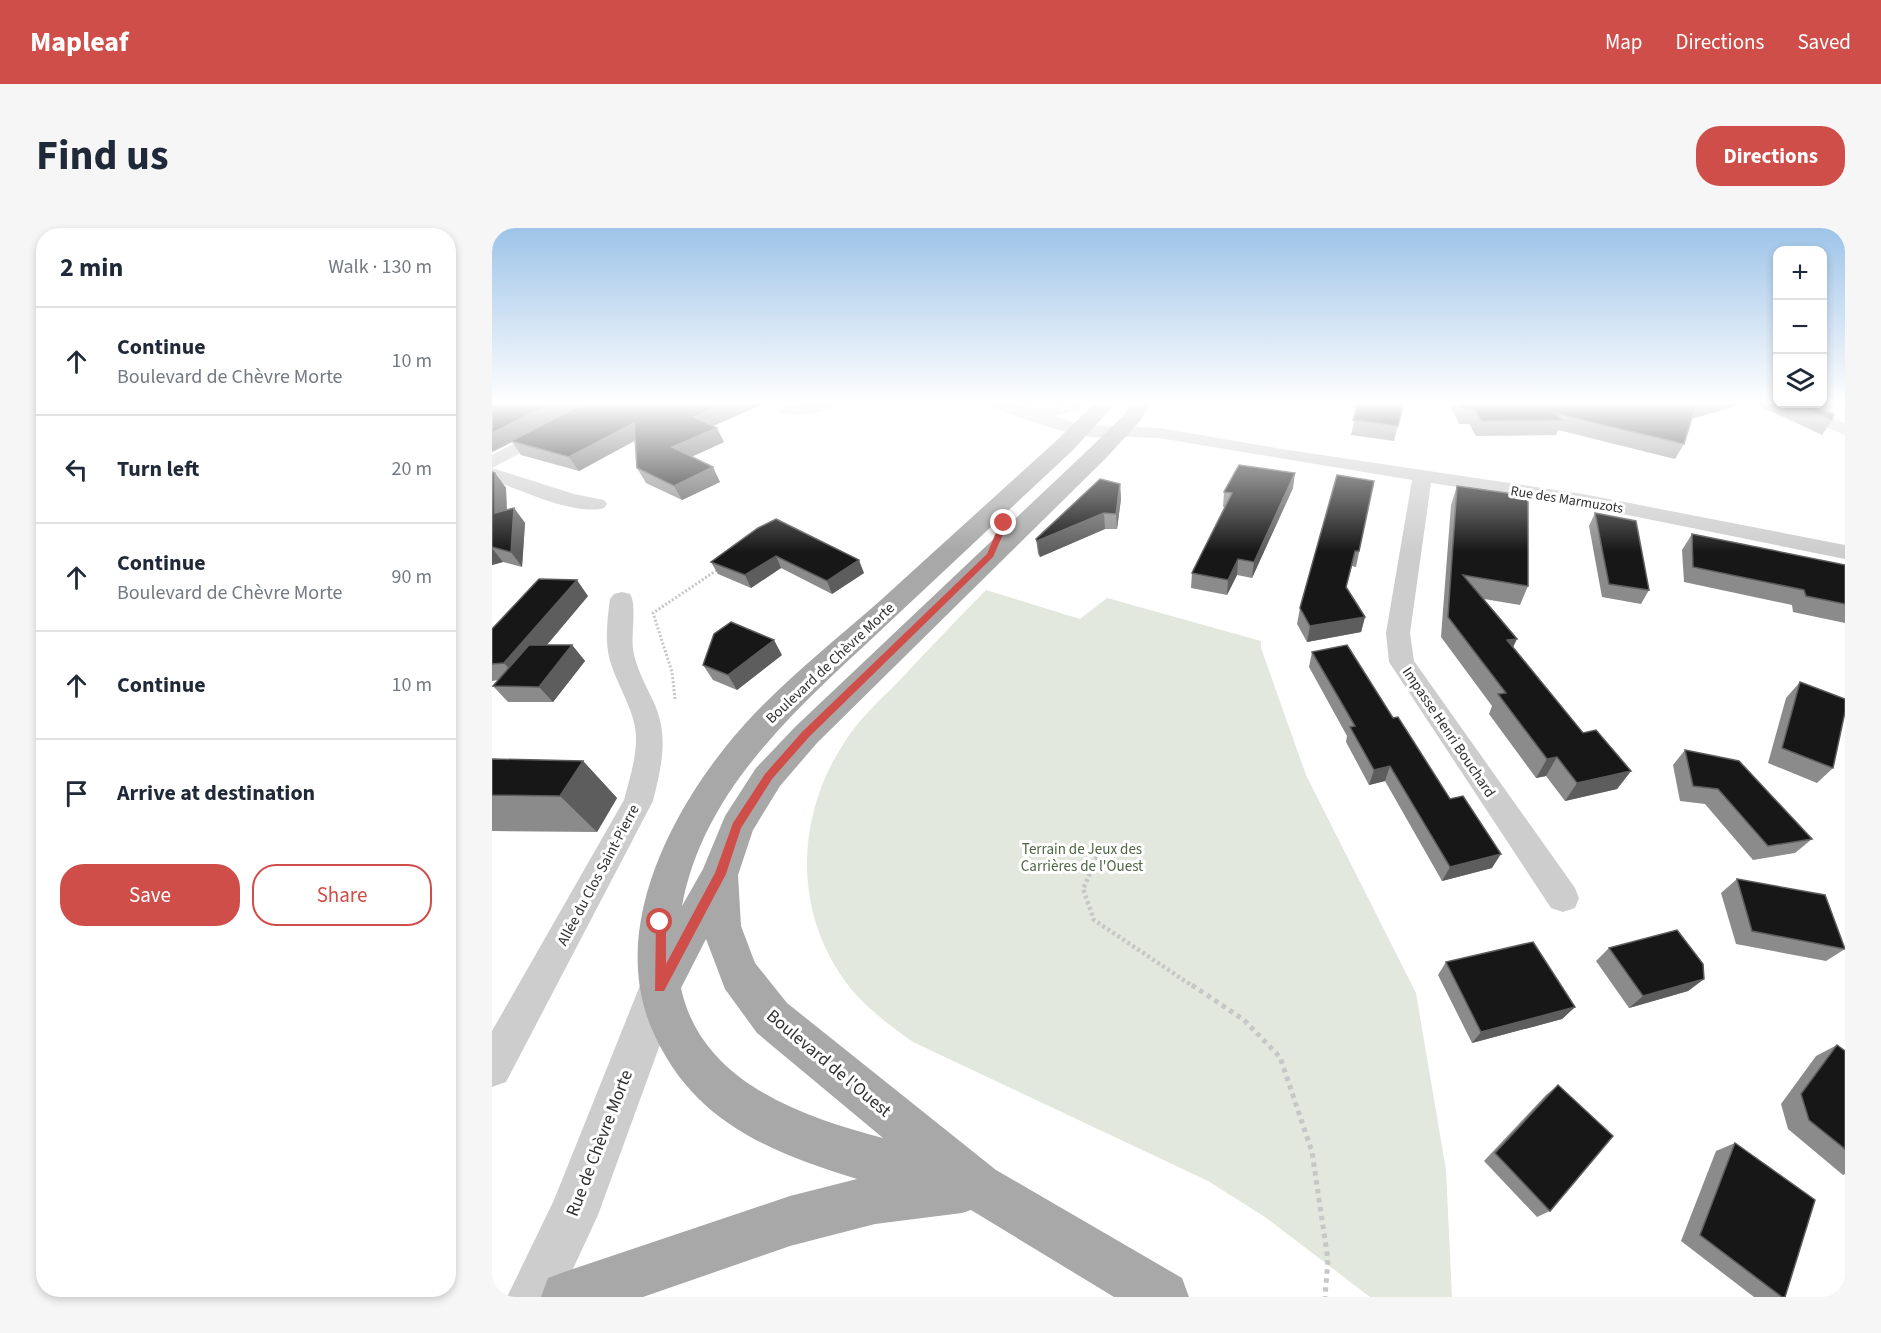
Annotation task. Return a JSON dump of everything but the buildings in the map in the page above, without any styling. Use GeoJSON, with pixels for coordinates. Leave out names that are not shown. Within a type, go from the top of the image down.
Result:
{"type":"FeatureCollection","features":[{"type":"Feature","properties":{"kind":"main road","name":"Boulevard de Chèvre Morte"},"geometry":{"type":"LineString","coordinates":[[660,987],[660,922],[668,890],[682,847],[699,813],[729,767],[767,720],[1046,452]]}},
{"type":"Feature","properties":{"kind":"main road"},"geometry":{"type":"LineString","coordinates":[[990,555],[1004,523],[1070,461],[1073,452]]}},
{"type":"Feature","properties":{"kind":"main road"},"geometry":{"type":"LineString","coordinates":[[660,987],[720,874],[737,826],[768,777],[806,735],[1096,452]]}},
{"type":"Feature","properties":{"kind":"main road","name":"Boulevard de l'Ouest"},"geometry":{"type":"LineString","coordinates":[[720,874],[721,926],[739,975],[772,1018],[979,1187],[1162,1297]]}},
{"type":"Feature","properties":{"kind":"main road","name":"Boulevard de l'Ouest"},"geometry":{"type":"LineString","coordinates":[[660,987],[673,1027],[695,1064],[738,1105],[807,1140],[979,1187]]}},
{"type":"Feature","properties":{"kind":"main road"},"geometry":{"type":"LineString","coordinates":[[567,1297],[790,1221],[875,1199],[979,1187]]}},
{"type":"Feature","properties":{"kind":"street"},"geometry":{"type":"LineString","coordinates":[[492,462],[512,452]]}},
{"type":"Feature","properties":{"kind":"street","name":"Rue des Marmuzots"},"geometry":{"type":"LineString","coordinates":[[1257,452],[1583,500],[1845,552]]}},
{"type":"Feature","properties":{"kind":"street"},"geometry":{"type":"LineString","coordinates":[[492,474],[572,500],[597,504]]}},
{"type":"Feature","properties":{"kind":"street","name":"Impasse Henri Bouchard"},"geometry":{"type":"LineString","coordinates":[[1422,476],[1398,633],[1402,662],[1563,898]]}},
{"type":"Feature","properties":{"kind":"street","name":"Allée du Clos Saint-Pierre"},"geometry":{"type":"LineString","coordinates":[[492,1068],[638,801],[645,774],[650,730],[636,689],[624,667],[621,641],[622,599]]}},
{"type":"Feature","properties":{"kind":"street","name":"Rue de Chèvre Morte"},"geometry":{"type":"LineString","coordinates":[[533,1297],[573,1215],[660,987]]}},
{"type":"Feature","properties":{"kind":"path"},"geometry":{"type":"LineString","coordinates":[[675,705],[672,672],[653,613],[728,562]]}},
{"type":"Feature","properties":{"kind":"path"},"geometry":{"type":"LineString","coordinates":[[1097,857],[1083,890],[1094,920],[1244,1020],[1280,1057],[1312,1152],[1328,1260],[1325,1297]]}},
{"type":"Feature","properties":{"kind":"green space","name":"Terrain de Jeux des Carrières de l'Ouest"},"geometry":{"type":"Polygon","coordinates":[[[986,590],[1080,619],[1107,598],[1261,641],[1261,648],[1306,775],[1416,993],[1446,1170],[1452,1297],[1370,1297],[1265,1217],[1208,1181],[913,1042],[868,1007],[845,981],[828,953],[816,924],[809,893],[807,862],[810,831],[817,801],[828,771],[856,726],[986,590]]]}},
{"type":"Feature","properties":{"kind":"route"},"geometry":{"type":"LineString","coordinates":[[660,922],[660,987],[720,874],[737,826],[768,777],[806,735],[990,555],[1004,523]]}}]}
